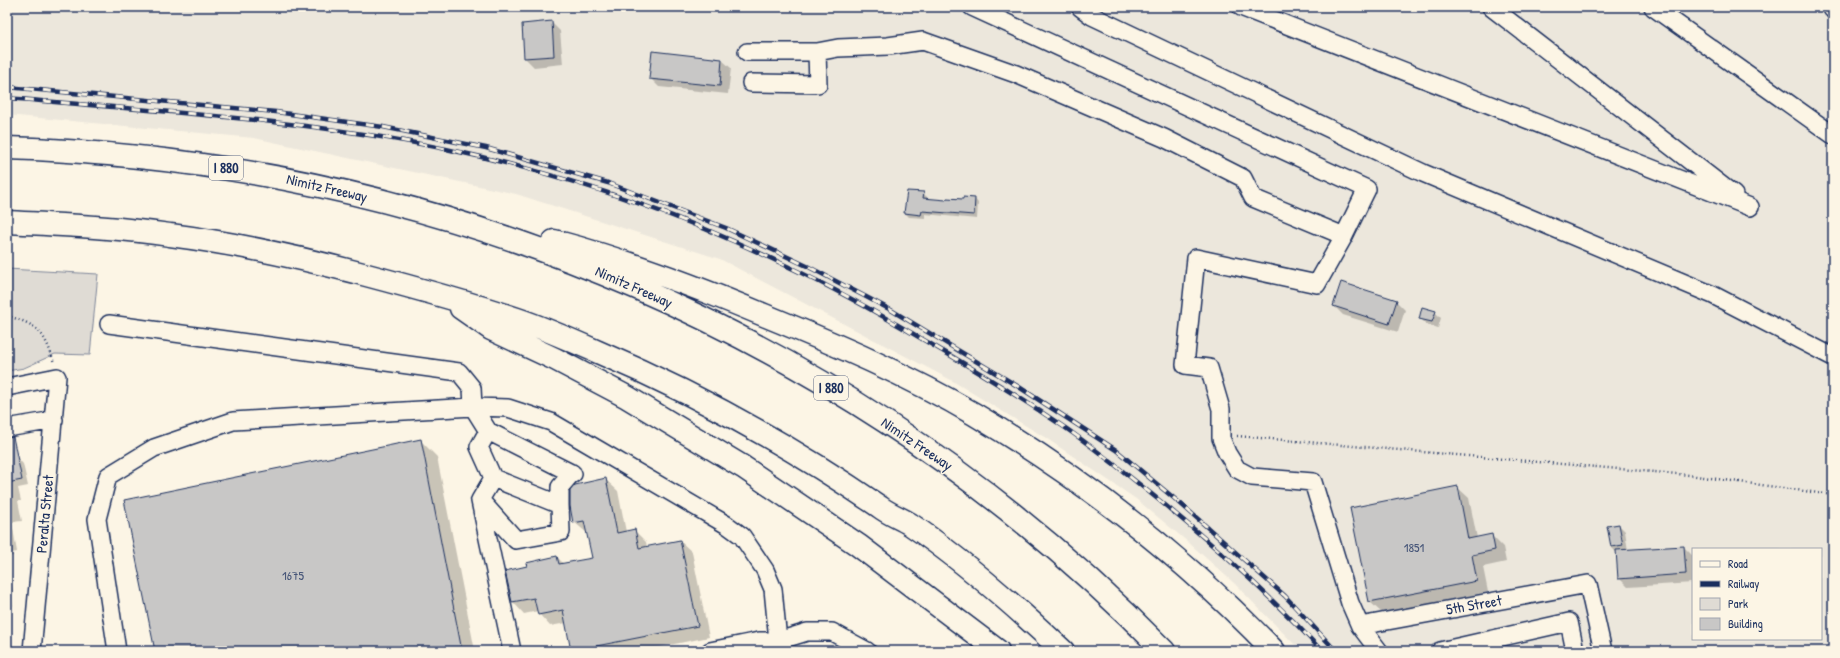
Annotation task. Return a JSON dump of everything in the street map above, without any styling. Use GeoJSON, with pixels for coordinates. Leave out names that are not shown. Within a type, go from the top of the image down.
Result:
{"type":"FeatureCollection","features":[{"type":"Feature","properties":{"kind":"highway","name":"Nimitz Freeway"},"geometry":{"type":"LineString","coordinates":[[7,148],[122,155],[218,167],[283,178],[442,216],[534,247],[637,288],[743,338],[828,386],[916,443],[1011,512],[1090,580],[1164,651]]}},
{"type":"Feature","properties":{"kind":"highway"},"geometry":{"type":"LineString","coordinates":[[442,216],[543,238],[606,255],[660,273],[836,345],[896,373],[954,403],[1057,466],[1116,509],[1190,570],[1235,611],[1274,651]]}},
{"type":"Feature","properties":{"kind":"highway"},"geometry":{"type":"LineString","coordinates":[[7,222],[90,226],[196,239],[286,254],[440,294],[520,320],[661,380],[747,424],[802,457],[884,510],[908,523],[986,583],[1063,651]]}},
{"type":"Feature","properties":{"kind":"highway"},"geometry":{"type":"LineString","coordinates":[[440,294],[491,329],[598,381],[675,425],[743,467],[846,536],[998,651]]}},
{"type":"Feature","properties":{"kind":"street"},"geometry":{"type":"LineString","coordinates":[[972,7],[1367,189],[1344,236],[1317,284],[1196,258],[1185,365],[1209,368],[1221,409],[1221,438],[1226,453],[1237,469],[1252,477],[1313,482],[1350,603],[1360,626],[1379,651]]}},
{"type":"Feature","properties":{"kind":"street"},"geometry":{"type":"LineString","coordinates":[[1080,7],[1092,16],[1424,173],[1713,295],[1833,357]]}},
{"type":"Feature","properties":{"kind":"street"},"geometry":{"type":"LineString","coordinates":[[1241,7],[1750,207],[1491,7]]}},
{"type":"Feature","properties":{"kind":"street"},"geometry":{"type":"LineString","coordinates":[[1653,7],[1833,135]]}},
{"type":"Feature","properties":{"kind":"street"},"geometry":{"type":"LineString","coordinates":[[748,52],[817,52],[838,48],[888,46],[923,41],[1016,74],[1164,138],[1243,178],[1254,198],[1344,236]]}},
{"type":"Feature","properties":{"kind":"street"},"geometry":{"type":"LineString","coordinates":[[752,83],[818,84],[817,52]]}},
{"type":"Feature","properties":{"kind":"street"},"geometry":{"type":"LineString","coordinates":[[109,324],[459,372],[472,388],[473,407],[488,431],[572,473],[560,487],[561,532],[516,540],[480,500]]}},
{"type":"Feature","properties":{"kind":"street"},"geometry":{"type":"LineString","coordinates":[[7,387],[57,377]]}},
{"type":"Feature","properties":{"kind":"street","name":"Peralta Street"},"geometry":{"type":"LineString","coordinates":[[32,651],[57,377]]}},
{"type":"Feature","properties":{"kind":"street"},"geometry":{"type":"LineString","coordinates":[[117,651],[97,519],[108,476],[154,448],[233,421],[473,407],[508,408],[551,422],[727,525],[742,536],[765,570],[773,589],[779,646]]}},
{"type":"Feature","properties":{"kind":"street"},"geometry":{"type":"LineString","coordinates":[[7,428],[54,420]]}},
{"type":"Feature","properties":{"kind":"street"},"geometry":{"type":"LineString","coordinates":[[488,431],[479,447],[493,478],[560,505]]}},
{"type":"Feature","properties":{"kind":"street"},"geometry":{"type":"LineString","coordinates":[[493,478],[480,500],[512,651]]}},
{"type":"Feature","properties":{"kind":"street","name":"5th Street"},"geometry":{"type":"LineString","coordinates":[[1360,626],[1588,584],[1603,651]]}},
{"type":"Feature","properties":{"kind":"street"},"geometry":{"type":"LineString","coordinates":[[1440,651],[1569,622],[1575,651]]}},
{"type":"Feature","properties":{"kind":"street"},"geometry":{"type":"LineString","coordinates":[[710,651],[759,641],[779,646],[807,632],[832,632],[867,651]]}},
{"type":"Feature","properties":{"kind":"street"},"geometry":{"type":"LineString","coordinates":[[832,632],[837,651]]}},
{"type":"Feature","properties":{"kind":"path"},"geometry":{"type":"LineString","coordinates":[[7,316],[26,321],[42,335],[50,349],[57,377]]}},
{"type":"Feature","properties":{"kind":"path"},"geometry":{"type":"LineString","coordinates":[[1220,424],[1232,434],[1240,437],[1689,475],[1833,495]]}},
{"type":"Feature","properties":{"kind":"shaded area"},"geometry":{"type":"Polygon","coordinates":[[[7,7],[1833,7],[1833,651],[1301,651],[1235,584],[1188,542],[1136,499],[1046,438],[951,380],[720,259],[516,194],[254,138],[7,115],[7,7]]]}},
{"type":"Feature","properties":{"kind":"green space"},"geometry":{"type":"Polygon","coordinates":[[[7,269],[98,274],[90,355],[55,354],[24,368],[7,371],[7,269]]]}},
{"type":"Feature","properties":{"kind":"building"},"geometry":{"type":"Polygon","coordinates":[[[552,21],[554,56],[524,58],[522,24],[552,21]]]}},
{"type":"Feature","properties":{"kind":"building"},"geometry":{"type":"Polygon","coordinates":[[[652,51],[722,59],[720,86],[649,79],[652,51]]]}},
{"type":"Feature","properties":{"kind":"building"},"geometry":{"type":"Polygon","coordinates":[[[907,191],[924,192],[923,198],[946,200],[947,198],[975,198],[974,215],[922,211],[921,215],[904,213],[907,191]]]}},
{"type":"Feature","properties":{"kind":"building"},"geometry":{"type":"Polygon","coordinates":[[[1341,282],[1397,300],[1389,324],[1333,306],[1341,282]]]}},
{"type":"Feature","properties":{"kind":"building"},"geometry":{"type":"Polygon","coordinates":[[[1422,307],[1436,311],[1432,322],[1419,319],[1422,307]]]}},
{"type":"Feature","properties":{"kind":"building"},"geometry":{"type":"Polygon","coordinates":[[[13,437],[22,480],[7,483],[7,438],[13,437]]]}},
{"type":"Feature","properties":{"kind":"building"},"geometry":{"type":"Polygon","coordinates":[[[421,439],[462,651],[155,651],[124,500],[421,439]]]}},
{"type":"Feature","properties":{"kind":"building"},"geometry":{"type":"Polygon","coordinates":[[[606,478],[617,533],[635,529],[639,548],[680,540],[698,626],[571,651],[563,610],[538,615],[534,598],[512,602],[505,571],[527,566],[526,563],[557,556],[559,564],[592,558],[584,521],[573,523],[570,506],[570,491],[575,485],[606,478]]]}},
{"type":"Feature","properties":{"kind":"building"},"geometry":{"type":"Polygon","coordinates":[[[1458,486],[1468,539],[1492,534],[1495,550],[1472,555],[1477,581],[1369,602],[1350,508],[1458,486]]]}},
{"type":"Feature","properties":{"kind":"building"},"geometry":{"type":"Polygon","coordinates":[[[1619,524],[1623,545],[1611,547],[1607,526],[1619,524]]]}},
{"type":"Feature","properties":{"kind":"building"},"geometry":{"type":"Polygon","coordinates":[[[1684,546],[1686,574],[1618,579],[1616,550],[1684,546]]]}},
{"type":"Feature","properties":{"kind":"railway"},"geometry":{"type":"LineString","coordinates":[[7,87],[276,112],[383,127],[486,148],[608,183],[726,228],[807,266],[891,310],[1019,387],[1116,450],[1181,504],[1285,596],[1336,651]]}},
{"type":"Feature","properties":{"kind":"railway"},"geometry":{"type":"LineString","coordinates":[[7,98],[283,123],[337,130],[446,149],[533,170],[577,183],[662,212],[705,229],[787,266],[859,303],[979,373],[1061,425],[1105,457],[1194,529],[1260,588],[1322,651]]}}]}
